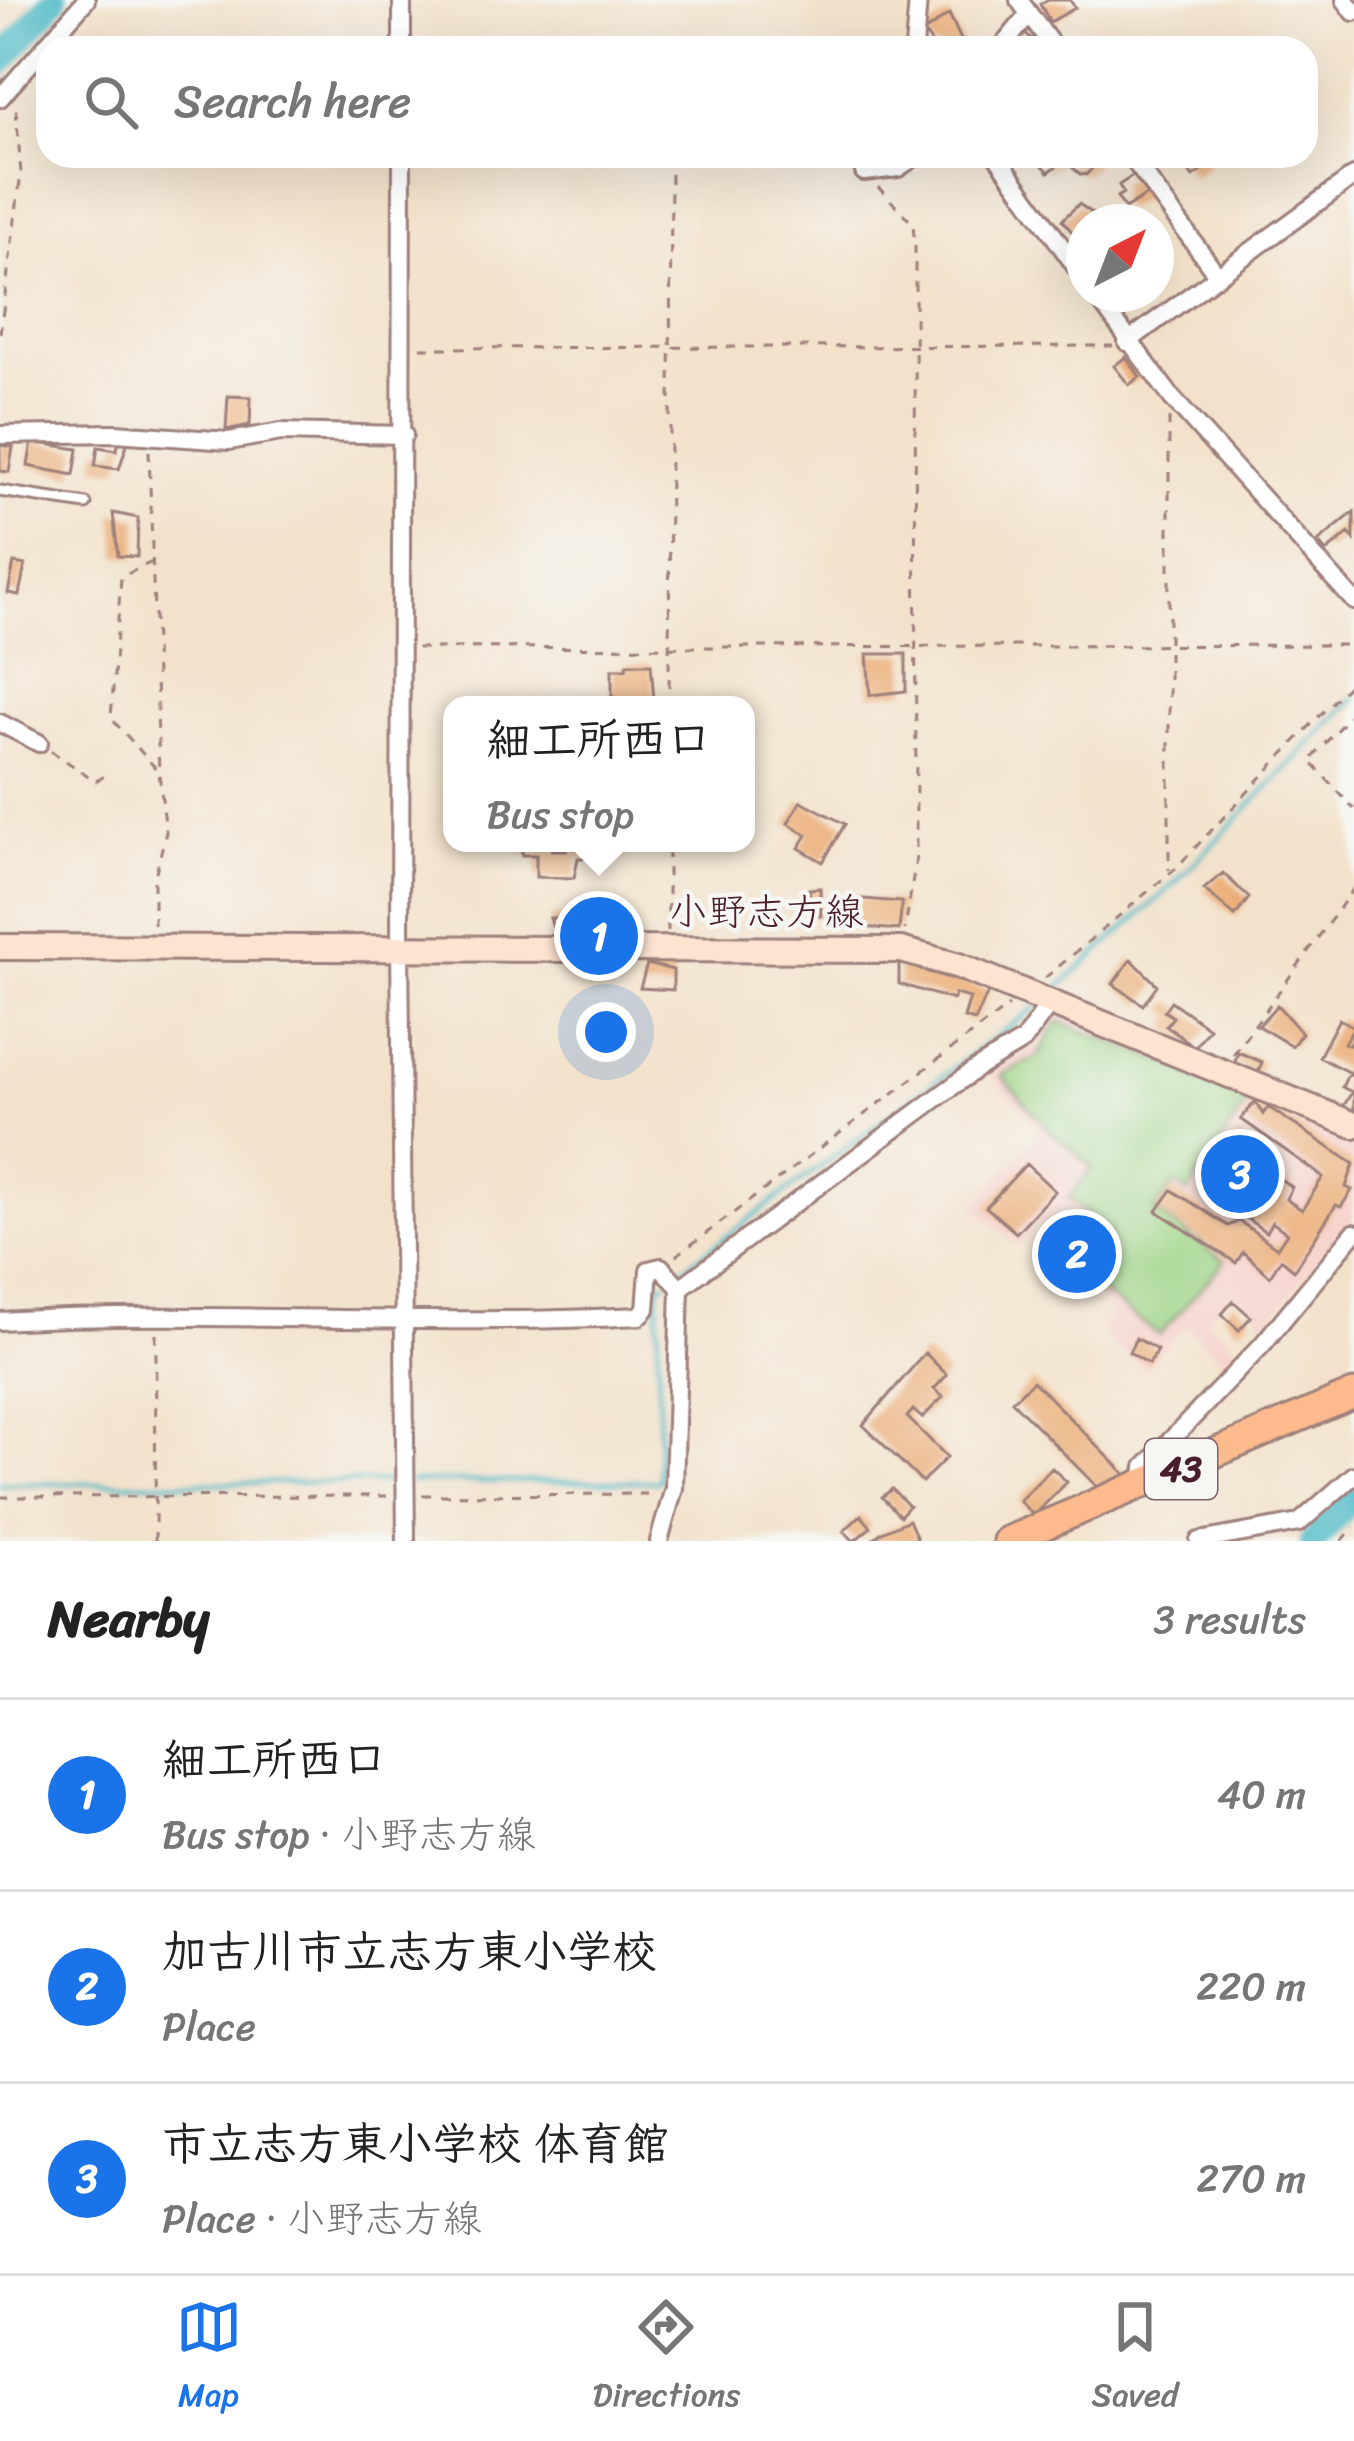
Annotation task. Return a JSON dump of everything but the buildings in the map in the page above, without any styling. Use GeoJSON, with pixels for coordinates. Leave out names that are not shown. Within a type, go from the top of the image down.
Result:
{"type":"FeatureCollection","features":[{"type":"Feature","properties":{"kind":"main road","name":"小野志方線"},"geometry":{"type":"LineString","coordinates":[[0,947],[901,950],[1041,998],[1354,1125]]}},
{"type":"Feature","properties":{"kind":"main road","name":"43"},"geometry":{"type":"LineString","coordinates":[[1007,1541],[1354,1394]]}},
{"type":"Feature","properties":{"kind":"street"},"geometry":{"type":"LineString","coordinates":[[55,36],[86,0]]}},
{"type":"Feature","properties":{"kind":"street"},"geometry":{"type":"LineString","coordinates":[[402,0],[402,36]]}},
{"type":"Feature","properties":{"kind":"street"},"geometry":{"type":"LineString","coordinates":[[915,36],[918,0]]}},
{"type":"Feature","properties":{"kind":"street"},"geometry":{"type":"LineString","coordinates":[[1345,0],[1354,12]]}},
{"type":"Feature","properties":{"kind":"street"},"geometry":{"type":"LineString","coordinates":[[1007,36],[1026,5],[1046,36]]}},
{"type":"Feature","properties":{"kind":"street"},"geometry":{"type":"LineString","coordinates":[[3,95],[36,57]]}},
{"type":"Feature","properties":{"kind":"street"},"geometry":{"type":"LineString","coordinates":[[402,168],[400,945],[406,1541]]}},
{"type":"Feature","properties":{"kind":"street"},"geometry":{"type":"LineString","coordinates":[[864,172],[898,168]]}},
{"type":"Feature","properties":{"kind":"street"},"geometry":{"type":"LineString","coordinates":[[1006,168],[1066,252]]}},
{"type":"Feature","properties":{"kind":"street"},"geometry":{"type":"LineString","coordinates":[[1139,168],[1217,276]]}},
{"type":"Feature","properties":{"kind":"street"},"geometry":{"type":"LineString","coordinates":[[1127,342],[1354,176]]}},
{"type":"Feature","properties":{"kind":"street"},"geometry":{"type":"LineString","coordinates":[[1107,312],[1172,398],[1354,601]]}},
{"type":"Feature","properties":{"kind":"street"},"geometry":{"type":"LineString","coordinates":[[0,435],[229,441],[281,432],[404,436]]}},
{"type":"Feature","properties":{"kind":"street"},"geometry":{"type":"LineString","coordinates":[[0,723],[40,743]]}},
{"type":"Feature","properties":{"kind":"street"},"geometry":{"type":"LineString","coordinates":[[680,1288],[976,1069],[1023,1041],[1041,998]]}},
{"type":"Feature","properties":{"kind":"street"},"geometry":{"type":"LineString","coordinates":[[1143,1486],[1144,1467],[1262,1345],[1354,1233]]}},
{"type":"Feature","properties":{"kind":"street"},"geometry":{"type":"LineString","coordinates":[[0,1321],[104,1315],[181,1320],[639,1316],[646,1309],[649,1270],[661,1267],[680,1288],[672,1494],[659,1541]]}},
{"type":"Feature","properties":{"kind":"street"},"geometry":{"type":"LineString","coordinates":[[1199,1541],[1299,1523],[1316,1514],[1354,1475]]}},
{"type":"Feature","properties":{"kind":"lane"},"geometry":{"type":"LineString","coordinates":[[0,491],[86,504]]}},
{"type":"Feature","properties":{"kind":"path"},"geometry":{"type":"LineString","coordinates":[[0,333],[21,174],[15,100],[3,95]]}},
{"type":"Feature","properties":{"kind":"path"},"geometry":{"type":"LineString","coordinates":[[669,696],[671,168]]}},
{"type":"Feature","properties":{"kind":"path"},"geometry":{"type":"LineString","coordinates":[[833,168],[864,172],[914,224],[916,858],[901,950]]}},
{"type":"Feature","properties":{"kind":"path"},"geometry":{"type":"LineString","coordinates":[[403,349],[1127,342]]}},
{"type":"Feature","properties":{"kind":"path"},"geometry":{"type":"LineString","coordinates":[[1169,872],[1172,398]]}},
{"type":"Feature","properties":{"kind":"path"},"geometry":{"type":"LineString","coordinates":[[148,437],[159,773],[166,832],[154,880],[154,946]]}},
{"type":"Feature","properties":{"kind":"path"},"geometry":{"type":"LineString","coordinates":[[152,562],[121,577],[111,718],[159,773]]}},
{"type":"Feature","properties":{"kind":"path"},"geometry":{"type":"LineString","coordinates":[[403,648],[1354,645]]}},
{"type":"Feature","properties":{"kind":"path"},"geometry":{"type":"LineString","coordinates":[[1354,710],[1310,761],[1354,809]]}},
{"type":"Feature","properties":{"kind":"path"},"geometry":{"type":"LineString","coordinates":[[40,743],[97,781],[111,772]]}},
{"type":"Feature","properties":{"kind":"path"},"geometry":{"type":"LineString","coordinates":[[668,852],[668,946]]}},
{"type":"Feature","properties":{"kind":"path"},"geometry":{"type":"LineString","coordinates":[[1222,1071],[1354,888]]}},
{"type":"Feature","properties":{"kind":"path"},"geometry":{"type":"LineString","coordinates":[[155,1541],[156,1330]]}},
{"type":"Feature","properties":{"kind":"path"},"geometry":{"type":"LineString","coordinates":[[0,1497],[672,1494]]}},
{"type":"Feature","properties":{"kind":"path"},"geometry":{"type":"LineString","coordinates":[[1342,1541],[1354,1527]]}},
{"type":"Feature","properties":{"kind":"shaded area"},"geometry":{"type":"Polygon","coordinates":[[[1054,1010],[1354,1132],[1354,1217],[1266,1323],[1233,1292],[1207,1320],[1241,1352],[1230,1365],[1186,1325],[1144,1371],[1100,1333],[1113,1312],[1055,1259],[1066,1244],[1039,1223],[1019,1246],[973,1207],[1041,1130],[986,1070],[1029,1048],[1054,1010]]]}},
{"type":"Feature","properties":{"kind":"green space"},"geometry":{"type":"Polygon","coordinates":[[[1058,1021],[1251,1096],[1188,1193],[1174,1184],[1154,1211],[1225,1261],[1159,1335],[1078,1275],[1111,1233],[1069,1199],[1092,1167],[1049,1130],[1001,1075],[1037,1057],[1058,1021]]]}},
{"type":"Feature","properties":{"kind":"waterway"},"geometry":{"type":"LineString","coordinates":[[0,63],[54,0]]}},
{"type":"Feature","properties":{"kind":"waterway"},"geometry":{"type":"LineString","coordinates":[[1049,996],[1173,885],[1354,698]]}},
{"type":"Feature","properties":{"kind":"waterway"},"geometry":{"type":"LineString","coordinates":[[674,1275],[1036,1007]]}},
{"type":"Feature","properties":{"kind":"waterway"},"geometry":{"type":"LineString","coordinates":[[411,1482],[659,1481],[658,1287],[665,1282]]}},
{"type":"Feature","properties":{"kind":"waterway"},"geometry":{"type":"LineString","coordinates":[[0,1484],[399,1482]]}},
{"type":"Feature","properties":{"kind":"waterway"},"geometry":{"type":"LineString","coordinates":[[1313,1541],[1354,1497]]}},
{"type":"Feature","properties":{"kind":"place","name":"細工所西口"},"geometry":{"type":"Point","coordinates":[599,936]}},
{"type":"Feature","properties":{"kind":"place","name":"市立志方東小学校 体育館"},"geometry":{"type":"Point","coordinates":[1240,1174]}},
{"type":"Feature","properties":{"kind":"place","name":"加古川市立志方東小学校"},"geometry":{"type":"Point","coordinates":[1077,1254]}}]}
